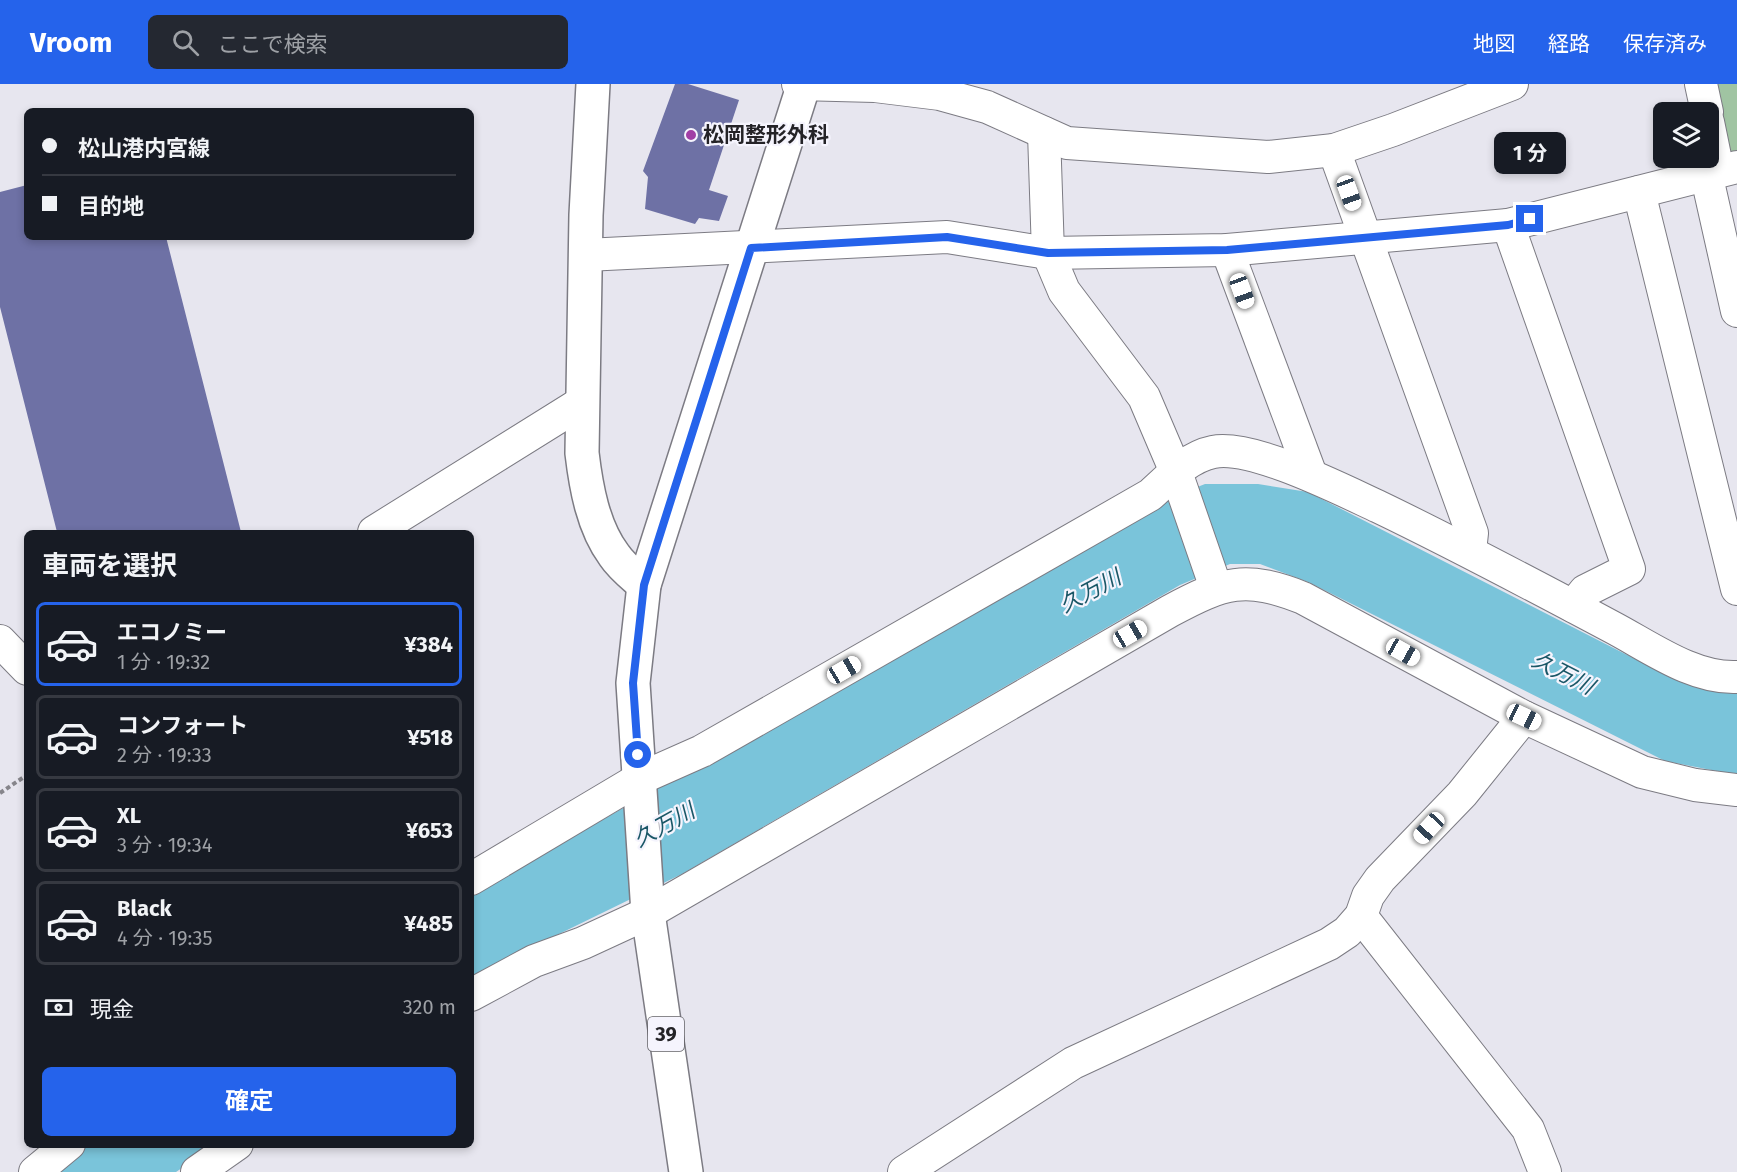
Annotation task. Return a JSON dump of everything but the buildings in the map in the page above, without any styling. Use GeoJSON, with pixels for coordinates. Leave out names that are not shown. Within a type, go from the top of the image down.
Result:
{"type":"FeatureCollection","features":[{"type":"Feature","properties":{"kind":"main road"},"geometry":{"type":"LineString","coordinates":[[593,84],[586,215],[581,403],[582,453],[585,480],[605,540],[615,557],[644,585]]}},
{"type":"Feature","properties":{"kind":"main road","name":"39"},"geometry":{"type":"LineString","coordinates":[[686,1172],[648,904],[633,683],[644,585],[802,84]]}},
{"type":"Feature","properties":{"kind":"street"},"geometry":{"type":"LineString","coordinates":[[802,84],[875,86],[940,94],[987,107],[1066,143],[1268,157],[1334,150],[1512,84]]}},
{"type":"Feature","properties":{"kind":"street"},"geometry":{"type":"LineString","coordinates":[[1701,84],[1705,102]]}},
{"type":"Feature","properties":{"kind":"street"},"geometry":{"type":"LineString","coordinates":[[1044,133],[1048,253],[1065,291],[1144,397],[1178,480],[1214,582]]}},
{"type":"Feature","properties":{"kind":"street"},"geometry":{"type":"LineString","coordinates":[[1334,150],[1472,533],[1470,551]]}},
{"type":"Feature","properties":{"kind":"street"},"geometry":{"type":"LineString","coordinates":[[586,255],[947,237],[1048,253],[1227,250],[1508,225],[1721,170],[1737,311]]}},
{"type":"Feature","properties":{"kind":"street"},"geometry":{"type":"LineString","coordinates":[[1640,192],[1737,589]]}},
{"type":"Feature","properties":{"kind":"street"},"geometry":{"type":"LineString","coordinates":[[1508,225],[1629,569],[1585,591],[1573,606]]}},
{"type":"Feature","properties":{"kind":"street"},"geometry":{"type":"LineString","coordinates":[[1227,250],[1311,475]]}},
{"type":"Feature","properties":{"kind":"street"},"geometry":{"type":"LineString","coordinates":[[377,530],[581,403]]}},
{"type":"Feature","properties":{"kind":"street"},"geometry":{"type":"LineString","coordinates":[[474,877],[702,752],[1178,480],[1205,454],[1213,452],[1250,455],[1311,475],[1470,551],[1685,666],[1726,677],[1737,677]]}},
{"type":"Feature","properties":{"kind":"street"},"geometry":{"type":"LineString","coordinates":[[474,993],[534,961],[583,943],[648,904],[1170,611],[1214,582],[1257,583],[1303,598],[1524,717],[1642,772],[1670,781],[1737,790]]}},
{"type":"Feature","properties":{"kind":"street"},"geometry":{"type":"LineString","coordinates":[[0,641],[24,666]]}},
{"type":"Feature","properties":{"kind":"street"},"geometry":{"type":"LineString","coordinates":[[904,1172],[1073,1063],[1329,944],[1347,932],[1362,916],[1368,896],[1380,879],[1462,794],[1524,717]]}},
{"type":"Feature","properties":{"kind":"street"},"geometry":{"type":"LineString","coordinates":[[1362,916],[1528,1129],[1545,1172]]}},
{"type":"Feature","properties":{"kind":"street"},"geometry":{"type":"LineString","coordinates":[[35,1172],[64,1148]]}},
{"type":"Feature","properties":{"kind":"street"},"geometry":{"type":"LineString","coordinates":[[197,1172],[231,1148]]}},
{"type":"Feature","properties":{"kind":"path"},"geometry":{"type":"LineString","coordinates":[[0,793],[24,776]]}},
{"type":"Feature","properties":{"kind":"green space"},"geometry":{"type":"Polygon","coordinates":[[[1714,84],[1737,84],[1737,156],[1728,157],[1714,84]]]}},
{"type":"Feature","properties":{"kind":"water","name":"久万川"},"geometry":{"type":"Polygon","coordinates":[[[1205,484],[1258,484],[1308,492],[1678,681],[1721,691],[1737,689],[1737,775],[1665,761],[1308,582],[1260,564],[1230,564],[1180,585],[682,874],[516,955],[474,980],[474,893],[1157,503],[1205,484]]]}},
{"type":"Feature","properties":{"kind":"water"},"geometry":{"type":"Polygon","coordinates":[[[84,1148],[212,1148],[176,1172],[56,1172],[84,1148]]]}},
{"type":"Feature","properties":{"kind":"place","name":"松岡整形外科"},"geometry":{"type":"Point","coordinates":[691,135]}},
{"type":"Feature","properties":{"kind":"route"},"geometry":{"type":"LineString","coordinates":[[638,755],[633,683],[644,585],[751,248],[947,237],[1048,253],[1227,250],[1508,225],[1530,219]]}}]}
